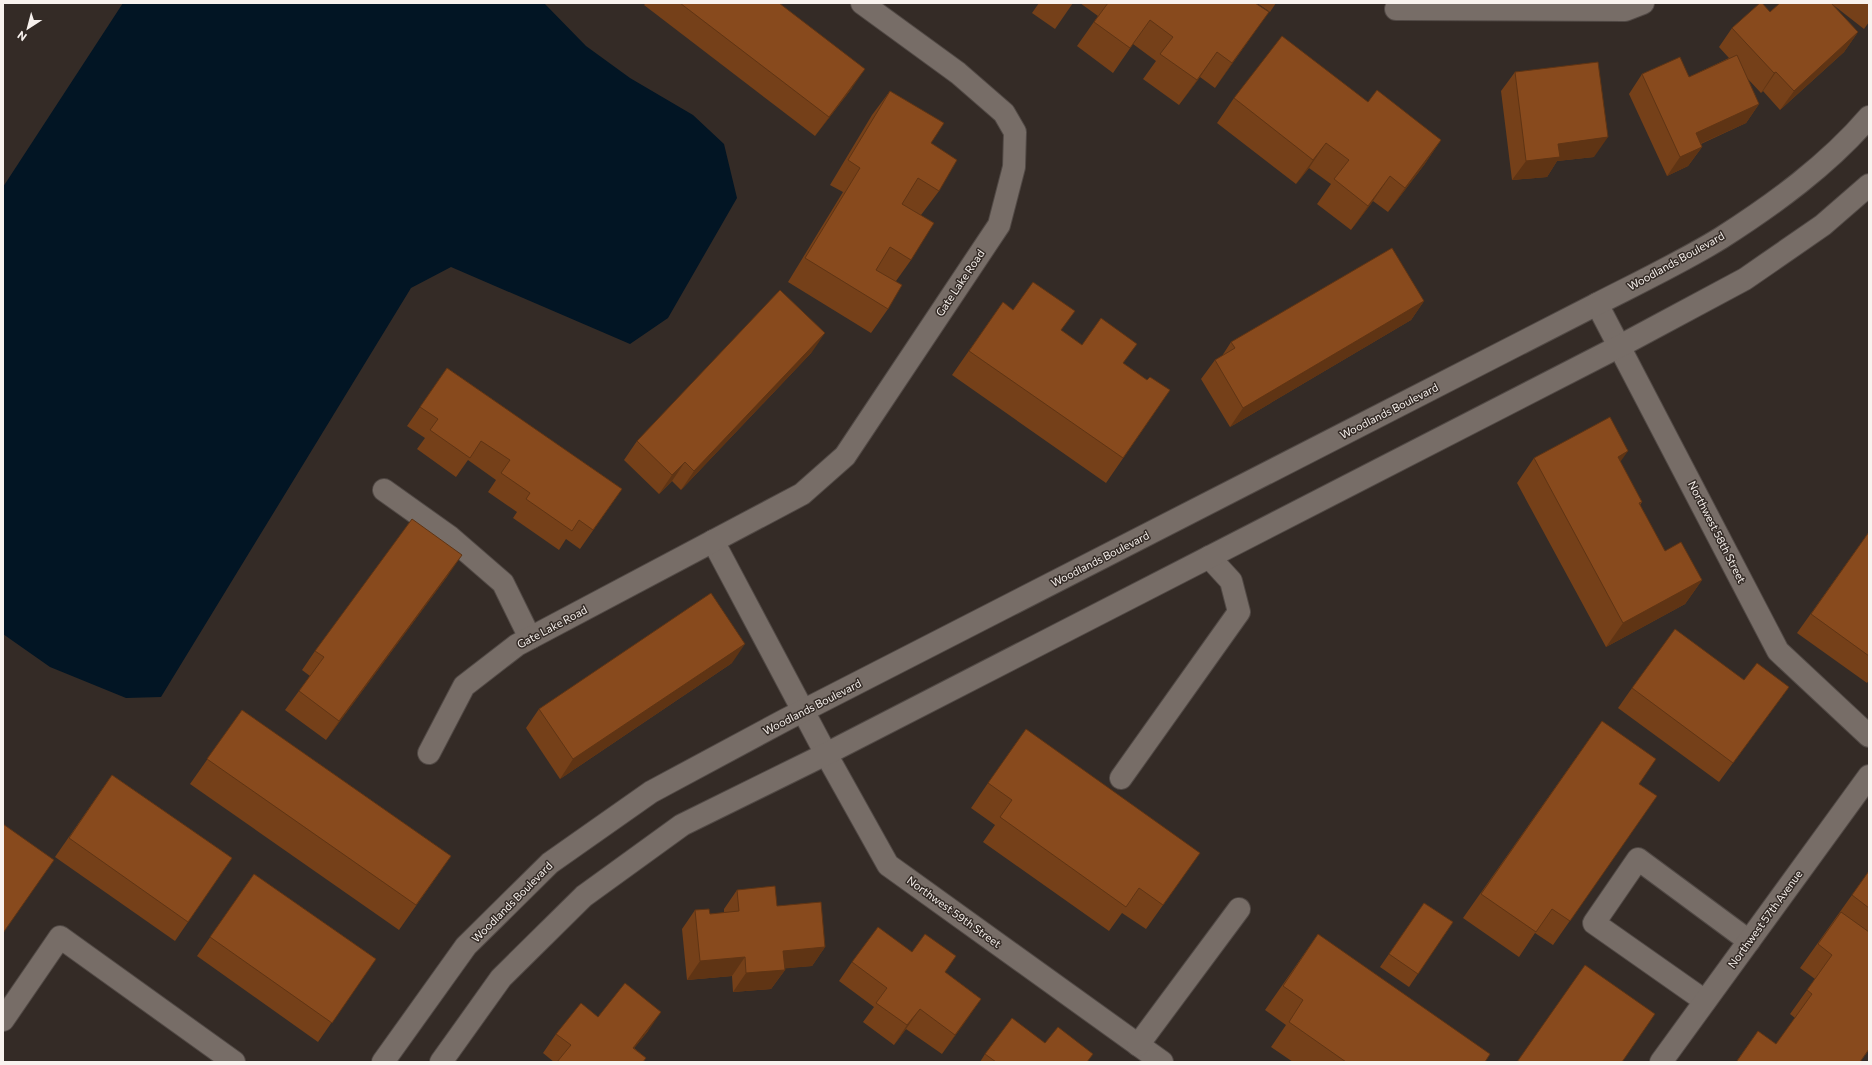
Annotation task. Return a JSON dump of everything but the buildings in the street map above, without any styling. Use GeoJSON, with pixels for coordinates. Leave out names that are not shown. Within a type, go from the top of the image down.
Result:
{"type":"FeatureCollection","features":[{"type":"Feature","properties":{"kind":"street","name":"Gate Lake Road"},"geometry":{"type":"LineString","coordinates":[[429,753],[464,686],[517,645],[802,494],[845,456],[999,225],[1014,167],[1015,132],[1004,113],[958,73],[862,3]]}},
{"type":"Feature","properties":{"kind":"street"},"geometry":{"type":"LineString","coordinates":[[1396,9],[1625,10],[1643,3]]}},
{"type":"Feature","properties":{"kind":"street","name":"Woodlands Boulevard"},"geometry":{"type":"LineString","coordinates":[[383,1062],[466,946],[550,862],[651,792],[803,712],[1598,304],[1720,238],[1794,186],[1852,137],[1869,117]]}},
{"type":"Feature","properties":{"kind":"street"},"geometry":{"type":"LineString","coordinates":[[441,1062],[502,978],[584,896],[682,825],[826,754],[1210,557],[1620,346],[1745,279],[1823,225],[1869,185]]}},
{"type":"Feature","properties":{"kind":"street","name":"Northwest 58th Street"},"geometry":{"type":"LineString","coordinates":[[1598,304],[1778,651],[1869,736]]}},
{"type":"Feature","properties":{"kind":"street"},"geometry":{"type":"LineString","coordinates":[[384,490],[450,537],[503,583],[530,638]]}},
{"type":"Feature","properties":{"kind":"street"},"geometry":{"type":"LineString","coordinates":[[713,541],[803,712]]}},
{"type":"Feature","properties":{"kind":"street"},"geometry":{"type":"LineString","coordinates":[[1121,778],[1239,612],[1231,581],[1210,557]]}},
{"type":"Feature","properties":{"kind":"street","name":"Northwest 59th Street"},"geometry":{"type":"LineString","coordinates":[[803,712],[888,865],[1162,1062]]}},
{"type":"Feature","properties":{"kind":"street","name":"Northwest 57th Avenue"},"geometry":{"type":"LineString","coordinates":[[1661,1062],[1869,776]]}},
{"type":"Feature","properties":{"kind":"street"},"geometry":{"type":"LineString","coordinates":[[1706,1001],[1594,923],[1638,859],[1749,941]]}},
{"type":"Feature","properties":{"kind":"street"},"geometry":{"type":"LineString","coordinates":[[1138,1045],[1239,909]]}},
{"type":"Feature","properties":{"kind":"street"},"geometry":{"type":"LineString","coordinates":[[3,1020],[60,938],[234,1062]]}},
{"type":"Feature","properties":{"kind":"water"},"geometry":{"type":"Polygon","coordinates":[[[123,3],[544,3],[586,46],[630,78],[693,115],[724,144],[737,198],[668,318],[630,344],[451,267],[411,288],[161,697],[126,698],[50,667],[3,634],[3,187],[123,3]]]}}]}
